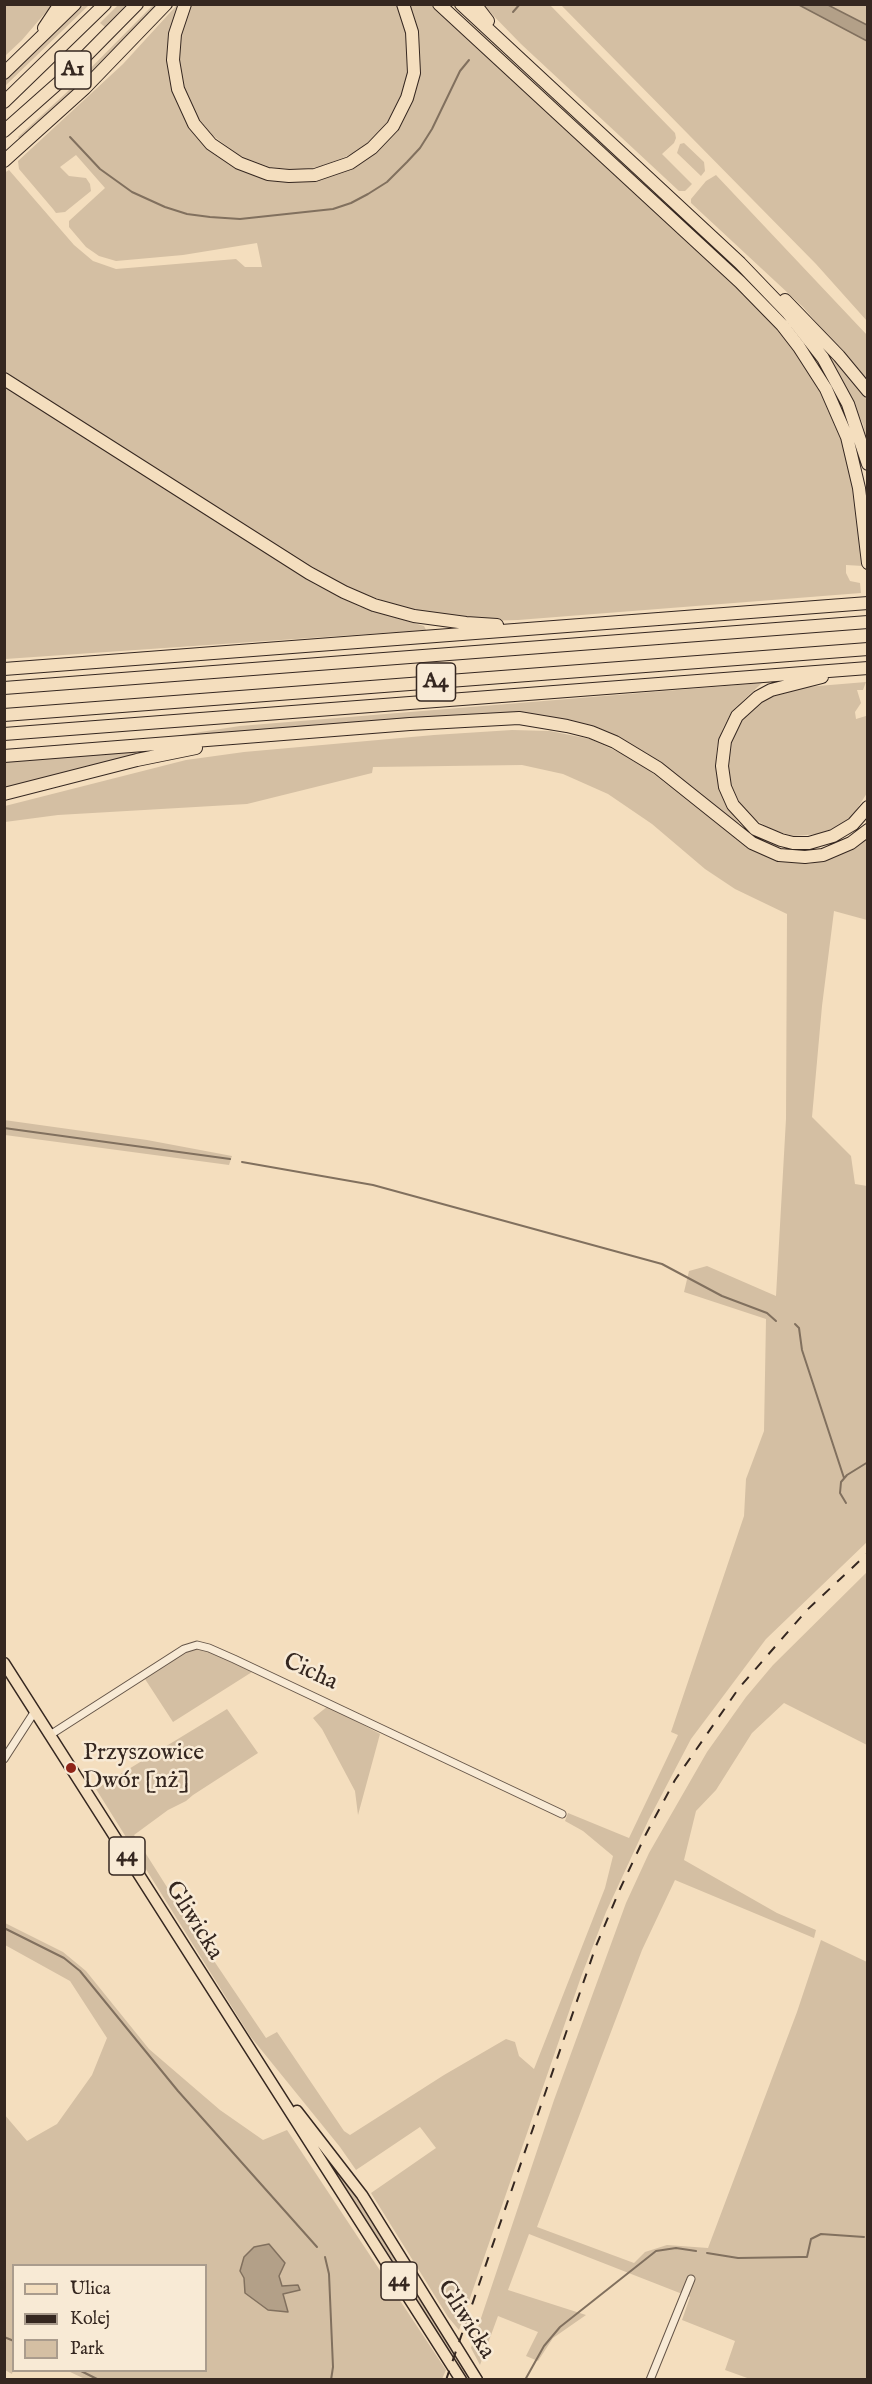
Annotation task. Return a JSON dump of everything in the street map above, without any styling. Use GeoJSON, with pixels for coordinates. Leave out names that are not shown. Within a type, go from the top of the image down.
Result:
{"type":"FeatureCollection","features":[{"type":"Feature","properties":{"kind":"highway"},"geometry":{"type":"LineString","coordinates":[[29,50],[60,4]]}},
{"type":"Feature","properties":{"kind":"highway"},"geometry":{"type":"LineString","coordinates":[[4,73],[75,4]]}},
{"type":"Feature","properties":{"kind":"highway","name":"A1"},"geometry":{"type":"LineString","coordinates":[[4,102],[105,4]]}},
{"type":"Feature","properties":{"kind":"highway","name":"A1"},"geometry":{"type":"LineString","coordinates":[[4,131],[65,77],[137,4]]}},
{"type":"Feature","properties":{"kind":"highway"},"geometry":{"type":"LineString","coordinates":[[4,161],[85,88],[166,4]]}},
{"type":"Feature","properties":{"kind":"highway"},"geometry":{"type":"LineString","coordinates":[[185,4],[175,34],[173,60],[178,89],[194,124],[212,144],[239,163],[268,174],[289,176],[315,175],[350,163],[372,148],[393,126],[407,98],[414,73],[412,32],[404,4]]}},
{"type":"Feature","properties":{"kind":"highway"},"geometry":{"type":"LineString","coordinates":[[439,4],[740,282],[799,346],[826,389],[847,436],[859,488],[867,563]]}},
{"type":"Feature","properties":{"kind":"highway"},"geometry":{"type":"LineString","coordinates":[[461,4],[740,263],[788,313],[823,358],[848,404],[867,464]]}},
{"type":"Feature","properties":{"kind":"highway"},"geometry":{"type":"LineString","coordinates":[[475,4],[522,61]]}},
{"type":"Feature","properties":{"kind":"highway"},"geometry":{"type":"LineString","coordinates":[[740,263],[796,309],[867,391]]}},
{"type":"Feature","properties":{"kind":"highway"},"geometry":{"type":"LineString","coordinates":[[4,379],[309,573],[359,599],[401,613],[437,620],[555,627]]}},
{"type":"Feature","properties":{"kind":"highway"},"geometry":{"type":"LineString","coordinates":[[4,669],[867,603]]}},
{"type":"Feature","properties":{"kind":"highway","name":"A4"},"geometry":{"type":"LineString","coordinates":[[4,688],[867,622]]}},
{"type":"Feature","properties":{"kind":"highway","name":"A4"},"geometry":{"type":"LineString","coordinates":[[4,715],[867,649]]}},
{"type":"Feature","properties":{"kind":"highway"},"geometry":{"type":"LineString","coordinates":[[4,734],[866,668]]}},
{"type":"Feature","properties":{"kind":"highway"},"geometry":{"type":"LineString","coordinates":[[866,668],[784,685],[758,697],[737,716],[729,729],[722,766],[725,787],[739,814],[755,829],[781,840],[809,843],[833,836],[853,824],[867,807]]}},
{"type":"Feature","properties":{"kind":"highway"},"geometry":{"type":"LineString","coordinates":[[4,756],[491,719],[540,721],[591,732],[637,754],[658,768],[738,833],[764,850],[779,855],[806,857],[823,855],[850,843],[867,830]]}},
{"type":"Feature","properties":{"kind":"highway"},"geometry":{"type":"LineString","coordinates":[[4,740],[61,729]]}},
{"type":"Feature","properties":{"kind":"highway"},"geometry":{"type":"LineString","coordinates":[[4,794],[137,760],[243,739]]}},
{"type":"Feature","properties":{"kind":"main road","name":"Gliwicka"},"geometry":{"type":"LineString","coordinates":[[4,1663],[461,2379]]}},
{"type":"Feature","properties":{"kind":"main road","name":"Gliwicka"},"geometry":{"type":"LineString","coordinates":[[249,2049],[362,2195],[477,2379]]}},
{"type":"Feature","properties":{"kind":"street","name":"Cicha"},"geometry":{"type":"LineString","coordinates":[[50,1735],[184,1649],[197,1645],[234,1659],[562,1814]]}},
{"type":"Feature","properties":{"kind":"street"},"geometry":{"type":"LineString","coordinates":[[4,1759],[35,1711]]}},
{"type":"Feature","properties":{"kind":"street"},"geometry":{"type":"LineString","coordinates":[[650,2379],[691,2279]]}},
{"type":"Feature","properties":{"kind":"green space"},"geometry":{"type":"Polygon","coordinates":[[[5,4],[52,5],[5,56],[5,4]]]}},
{"type":"Feature","properties":{"kind":"green space"},"geometry":{"type":"Polygon","coordinates":[[[119,4],[126,5],[105,27],[100,23],[119,4]]]}},
{"type":"Feature","properties":{"kind":"green space"},"geometry":{"type":"Polygon","coordinates":[[[399,4],[403,12],[410,62],[405,86],[397,107],[385,126],[365,147],[319,167],[296,170],[270,167],[240,156],[212,135],[195,114],[183,88],[178,61],[180,37],[191,5],[399,4]]]}},
{"type":"Feature","properties":{"kind":"green space"},"geometry":{"type":"Polygon","coordinates":[[[84,5],[89,5],[5,86],[5,80],[84,5]]]}},
{"type":"Feature","properties":{"kind":"green space"},"geometry":{"type":"Polygon","coordinates":[[[153,5],[159,5],[111,55],[20,140],[18,137],[66,93],[153,5]]]}},
{"type":"Feature","properties":{"kind":"green space"},"geometry":{"type":"Polygon","coordinates":[[[177,5],[180,5],[169,48],[204,142],[279,180],[378,149],[419,67],[418,33],[409,5],[431,5],[743,294],[779,330],[798,354],[824,399],[840,436],[854,484],[863,566],[846,565],[846,573],[850,581],[860,583],[861,593],[518,620],[481,621],[412,611],[343,586],[5,372],[4,173],[9,170],[74,245],[93,261],[116,269],[236,259],[245,267],[262,267],[257,243],[183,255],[116,261],[99,256],[86,247],[69,227],[69,221],[105,188],[76,155],[60,167],[69,176],[86,178],[91,191],[65,212],[56,213],[19,169],[18,161],[123,64],[177,5]]]}},
{"type":"Feature","properties":{"kind":"green space"},"geometry":{"type":"Polygon","coordinates":[[[483,5],[550,5],[675,133],[674,143],[662,154],[692,184],[685,191],[679,191],[521,44],[483,5]]]}},
{"type":"Feature","properties":{"kind":"green space"},"geometry":{"type":"Polygon","coordinates":[[[561,5],[799,5],[867,41],[867,321],[816,264],[561,5]]]}},
{"type":"Feature","properties":{"kind":"green space"},"geometry":{"type":"Polygon","coordinates":[[[828,5],[867,5],[867,25],[828,5]]]}},
{"type":"Feature","properties":{"kind":"green space"},"geometry":{"type":"Polygon","coordinates":[[[684,143],[704,162],[705,171],[701,176],[677,153],[680,144],[684,143]]]}},
{"type":"Feature","properties":{"kind":"green space"},"geometry":{"type":"Polygon","coordinates":[[[716,175],[867,335],[867,381],[803,307],[691,203],[691,199],[706,181],[716,175]]]}},
{"type":"Feature","properties":{"kind":"green space"},"geometry":{"type":"Polygon","coordinates":[[[826,350],[867,400],[867,442],[863,424],[826,350]]]}},
{"type":"Feature","properties":{"kind":"green space"},"geometry":{"type":"Polygon","coordinates":[[[4,386],[314,584],[360,607],[424,626],[426,630],[5,659],[4,386]]]}},
{"type":"Feature","properties":{"kind":"green space"},"geometry":{"type":"Polygon","coordinates":[[[866,682],[863,690],[857,690],[861,703],[855,712],[856,719],[866,716],[867,793],[852,817],[839,826],[819,834],[794,836],[772,830],[756,820],[740,803],[730,783],[728,765],[730,744],[738,726],[750,710],[763,700],[782,692],[806,687],[866,682]]]}},
{"type":"Feature","properties":{"kind":"green space"},"geometry":{"type":"Polygon","coordinates":[[[762,683],[732,711],[717,747],[716,768],[720,791],[727,807],[739,823],[737,826],[646,753],[604,732],[532,716],[174,736],[240,726],[762,683]]]}},
{"type":"Feature","properties":{"kind":"green space"},"geometry":{"type":"Polygon","coordinates":[[[512,730],[550,731],[590,739],[636,760],[740,842],[774,860],[809,864],[836,857],[867,838],[867,920],[834,911],[822,1006],[812,1117],[851,1156],[855,1184],[867,1186],[867,1542],[766,1639],[691,1739],[649,1819],[606,1912],[581,1977],[459,2330],[448,2317],[371,2193],[436,2148],[420,2127],[356,2170],[250,2036],[96,1789],[227,1709],[258,1753],[186,1801],[168,1810],[134,1835],[266,2038],[277,2032],[344,2131],[350,2135],[444,2075],[506,2039],[515,2042],[519,2056],[534,2069],[605,1888],[613,1856],[583,1831],[565,1821],[568,1813],[629,1838],[678,1735],[671,1732],[744,1516],[746,1479],[764,1431],[766,1319],[684,1292],[689,1271],[707,1266],[776,1296],[786,1119],[787,914],[735,889],[705,869],[652,824],[608,794],[563,774],[522,765],[373,767],[372,773],[247,804],[58,815],[5,822],[5,806],[186,760],[244,752],[512,730]]]}},
{"type":"Feature","properties":{"kind":"green space"},"geometry":{"type":"Polygon","coordinates":[[[157,747],[159,751],[5,789],[4,761],[157,747]]]}},
{"type":"Feature","properties":{"kind":"green space"},"geometry":{"type":"Polygon","coordinates":[[[4,1120],[147,1140],[232,1156],[229,1165],[5,1135],[4,1120]]]}},
{"type":"Feature","properties":{"kind":"green space"},"geometry":{"type":"Polygon","coordinates":[[[867,1572],[867,1745],[784,1703],[752,1733],[716,1790],[696,1811],[684,1860],[777,1913],[816,1930],[814,1938],[675,1880],[642,1950],[537,2227],[634,2263],[645,2252],[667,2245],[708,2248],[797,2012],[821,1940],[867,1962],[867,2379],[750,2379],[725,2370],[735,2341],[682,2320],[690,2297],[529,2234],[508,2290],[586,2315],[553,2338],[538,2361],[526,2356],[538,2332],[498,2316],[480,2365],[471,2348],[554,2100],[626,1903],[649,1853],[707,1752],[746,1697],[773,1665],[867,1572]]]}},
{"type":"Feature","properties":{"kind":"green space"},"geometry":{"type":"Polygon","coordinates":[[[191,1648],[208,1651],[252,1672],[173,1722],[145,1679],[191,1648]]]}},
{"type":"Feature","properties":{"kind":"green space"},"geometry":{"type":"Polygon","coordinates":[[[328,1706],[380,1734],[358,1815],[355,1791],[322,1729],[313,1718],[328,1706]]]}},
{"type":"Feature","properties":{"kind":"green space"},"geometry":{"type":"Polygon","coordinates":[[[5,1923],[63,1952],[86,1971],[149,2049],[220,2110],[263,2140],[287,2130],[446,2370],[442,2379],[87,2380],[70,2372],[207,2372],[207,2264],[12,2264],[12,2374],[5,2370],[4,2114],[27,2141],[57,2124],[92,2075],[107,2038],[70,1981],[5,1945],[5,1923]],[[269,2244],[254,2247],[240,2271],[244,2278],[288,2312],[283,2294],[300,2290],[298,2285],[282,2287],[279,2276],[285,2263],[269,2244]]]}},
{"type":"Feature","properties":{"kind":"green space"},"geometry":{"type":"Polygon","coordinates":[[[332,2160],[471,2379],[467,2379],[329,2162],[332,2160]]]}},
{"type":"Feature","properties":{"kind":"shaded area"},"geometry":{"type":"Polygon","coordinates":[[[799,5],[828,5],[867,25],[867,41],[799,5]]]}},
{"type":"Feature","properties":{"kind":"shaded area"},"geometry":{"type":"Polygon","coordinates":[[[269,2244],[285,2263],[279,2276],[282,2286],[298,2285],[300,2290],[283,2294],[288,2312],[268,2310],[245,2293],[244,2278],[240,2271],[244,2257],[254,2247],[269,2244]]]}},
{"type":"Feature","properties":{"kind":"waterway"},"geometry":{"type":"LineString","coordinates":[[513,12],[520,4]]}},
{"type":"Feature","properties":{"kind":"waterway"},"geometry":{"type":"LineString","coordinates":[[70,137],[100,169],[132,192],[187,214],[240,219],[333,209],[351,203],[387,182],[420,148],[432,129],[460,71],[469,60]]}},
{"type":"Feature","properties":{"kind":"waterway"},"geometry":{"type":"LineString","coordinates":[[4,1128],[230,1159]]}},
{"type":"Feature","properties":{"kind":"waterway"},"geometry":{"type":"LineString","coordinates":[[242,1162],[373,1185],[662,1264],[722,1296],[767,1313],[776,1321]]}},
{"type":"Feature","properties":{"kind":"waterway"},"geometry":{"type":"LineString","coordinates":[[795,1324],[799,1328],[802,1350],[844,1478]]}},
{"type":"Feature","properties":{"kind":"waterway"},"geometry":{"type":"LineString","coordinates":[[846,1503],[840,1493],[841,1482],[847,1475],[868,1462]]}},
{"type":"Feature","properties":{"kind":"waterway"},"geometry":{"type":"LineString","coordinates":[[4,1928],[64,1958],[80,1971],[178,2091],[317,2247]]}},
{"type":"Feature","properties":{"kind":"waterway"},"geometry":{"type":"LineString","coordinates":[[707,2253],[738,2258],[807,2257],[811,2239],[821,2234],[864,2237]]}},
{"type":"Feature","properties":{"kind":"waterway"},"geometry":{"type":"LineString","coordinates":[[525,2380],[544,2346],[560,2327],[656,2251],[676,2248],[696,2251]]}},
{"type":"Feature","properties":{"kind":"waterway"},"geometry":{"type":"LineString","coordinates":[[325,2257],[329,2274],[333,2367],[331,2380]]}},
{"type":"Feature","properties":{"kind":"waterway"},"geometry":{"type":"LineString","coordinates":[[4,2337],[12,2340]]}},
{"type":"Feature","properties":{"kind":"waterway"},"geometry":{"type":"LineString","coordinates":[[83,2372],[99,2380]]}},
{"type":"Feature","properties":{"kind":"railway"},"geometry":{"type":"LineString","coordinates":[[446,2380],[596,1946],[646,1834],[675,1780],[739,1688],[807,1610],[868,1553]]}},
{"type":"Feature","properties":{"kind":"place","name":"Przyszowice Dwór [nż]"},"geometry":{"type":"Point","coordinates":[71,1768]}}]}
